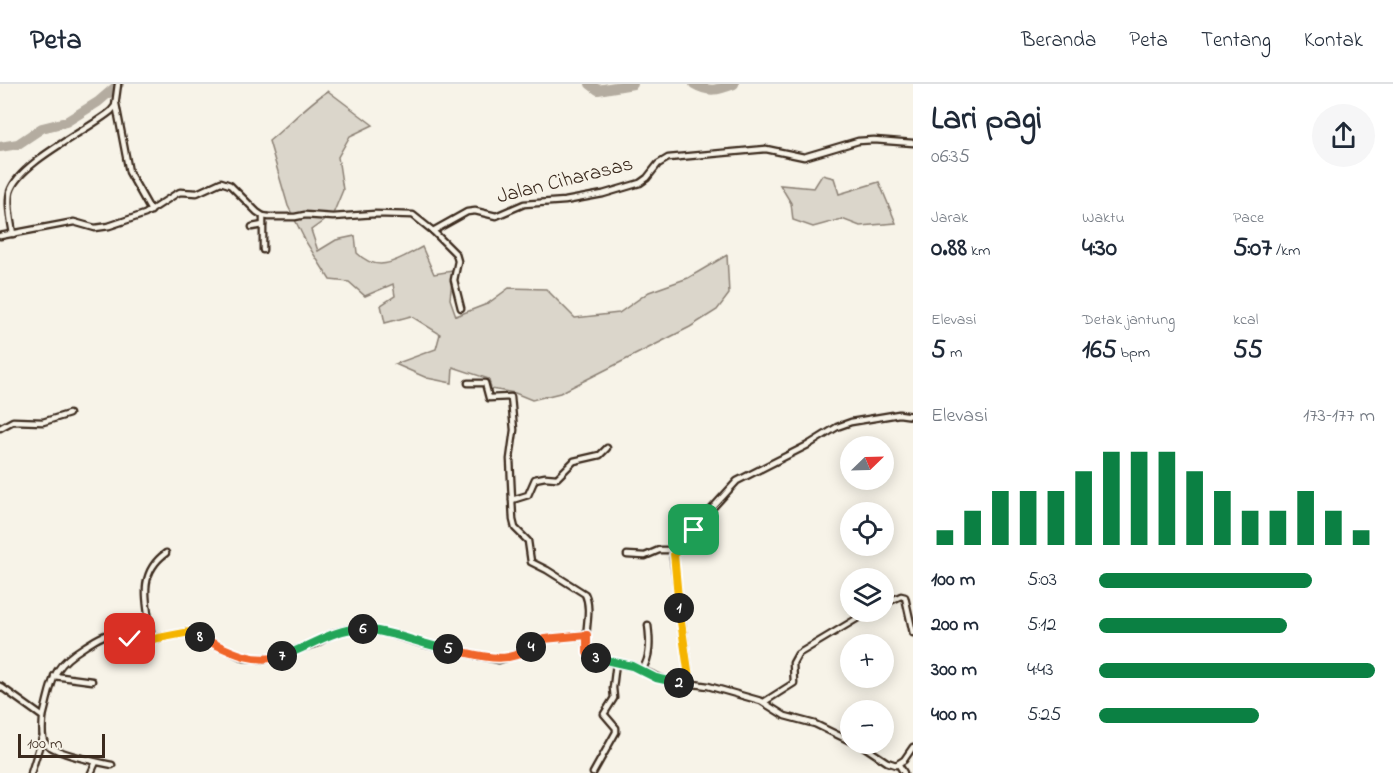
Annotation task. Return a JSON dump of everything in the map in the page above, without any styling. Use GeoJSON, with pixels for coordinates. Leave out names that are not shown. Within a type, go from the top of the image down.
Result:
{"type":"FeatureCollection","features":[{"type":"Feature","properties":{"kind":"street"},"geometry":{"type":"LineString","coordinates":[[118,84],[116,104],[129,172],[151,211]]}},
{"type":"Feature","properties":{"kind":"street"},"geometry":{"type":"LineString","coordinates":[[13,234],[9,196],[14,182],[36,162],[102,119],[113,110],[116,104]]}},
{"type":"Feature","properties":{"kind":"street","name":"Jalan Ciharasas"},"geometry":{"type":"LineString","coordinates":[[434,231],[467,212],[475,211],[496,216],[524,204],[565,201],[603,194],[640,183],[658,164],[668,158],[766,148],[804,157],[858,141],[913,143]]}},
{"type":"Feature","properties":{"kind":"street"},"geometry":{"type":"LineString","coordinates":[[0,236],[74,222],[102,228],[138,218],[176,194],[197,193],[221,182],[235,188],[263,216],[278,218],[305,215],[333,217],[408,214],[417,217],[449,246],[457,258],[458,264],[454,280],[460,308]]}},
{"type":"Feature","properties":{"kind":"street"},"geometry":{"type":"LineString","coordinates":[[263,216],[263,250]]}},
{"type":"Feature","properties":{"kind":"street"},"geometry":{"type":"LineString","coordinates":[[252,227],[263,225]]}},
{"type":"Feature","properties":{"kind":"street"},"geometry":{"type":"LineString","coordinates":[[468,383],[484,382],[489,398],[510,396],[513,401],[514,430],[510,459],[513,524],[528,541],[531,562],[585,594],[589,604],[587,650],[590,655],[632,666],[665,680],[708,686],[764,702],[784,716],[815,724],[840,736]]}},
{"type":"Feature","properties":{"kind":"street"},"geometry":{"type":"LineString","coordinates":[[0,428],[13,421],[43,422],[69,414]]}},
{"type":"Feature","properties":{"kind":"street"},"geometry":{"type":"LineString","coordinates":[[690,684],[673,558],[675,550],[740,478],[770,465],[837,427],[851,422],[899,414],[913,416]]}},
{"type":"Feature","properties":{"kind":"street"},"geometry":{"type":"LineString","coordinates":[[512,500],[528,495],[535,479],[557,478],[571,462],[600,456],[607,447]]}},
{"type":"Feature","properties":{"kind":"street"},"geometry":{"type":"LineString","coordinates":[[627,555],[645,556],[659,550],[675,550]]}},
{"type":"Feature","properties":{"kind":"street"},"geometry":{"type":"LineString","coordinates":[[152,639],[145,581],[153,565],[166,553]]}},
{"type":"Feature","properties":{"kind":"street"},"geometry":{"type":"LineString","coordinates":[[894,599],[904,597],[913,633]]}},
{"type":"Feature","properties":{"kind":"street"},"geometry":{"type":"LineString","coordinates":[[764,702],[791,686],[795,681],[794,663],[798,654],[851,622]]}},
{"type":"Feature","properties":{"kind":"street"},"geometry":{"type":"LineString","coordinates":[[642,670],[648,657],[648,625]]}},
{"type":"Feature","properties":{"kind":"street"},"geometry":{"type":"LineString","coordinates":[[31,773],[42,738],[43,717],[54,676],[64,660],[105,635],[116,634],[130,639],[152,639],[190,632],[244,658],[267,659],[315,644],[341,630],[356,628],[383,632],[423,644],[499,660],[525,652],[544,639],[587,635]]}},
{"type":"Feature","properties":{"kind":"street"},"geometry":{"type":"LineString","coordinates":[[593,773],[616,732],[604,714],[615,698],[613,688],[616,663]]}},
{"type":"Feature","properties":{"kind":"street"},"geometry":{"type":"LineString","coordinates":[[54,676],[93,681]]}},
{"type":"Feature","properties":{"kind":"street"},"geometry":{"type":"LineString","coordinates":[[0,686],[43,717]]}},
{"type":"Feature","properties":{"kind":"street"},"geometry":{"type":"LineString","coordinates":[[42,738],[48,746],[67,754],[112,765]]}},
{"type":"Feature","properties":{"kind":"street"},"geometry":{"type":"LineString","coordinates":[[899,765],[913,747]]}},
{"type":"Feature","properties":{"kind":"street"},"geometry":{"type":"LineString","coordinates":[[875,754],[887,762],[899,765],[904,773]]}},
{"type":"Feature","properties":{"kind":"street"},"geometry":{"type":"LineString","coordinates":[[91,773],[96,762]]}},
{"type":"Feature","properties":{"kind":"shaded area"},"geometry":{"type":"Polygon","coordinates":[[[328,91],[373,125],[350,136],[338,157],[343,190],[333,214],[311,230],[318,251],[336,240],[355,236],[357,253],[365,260],[381,264],[397,260],[422,247],[434,274],[453,271],[450,299],[456,316],[487,304],[509,288],[546,289],[575,318],[619,313],[649,292],[688,278],[727,255],[729,294],[717,310],[690,327],[560,393],[532,400],[515,393],[491,389],[489,379],[453,367],[452,383],[427,378],[395,364],[436,349],[440,334],[411,316],[385,323],[381,305],[395,296],[393,284],[365,296],[349,282],[330,280],[306,242],[288,206],[269,141],[312,102],[328,91]]]}},
{"type":"Feature","properties":{"kind":"shaded area"},"geometry":{"type":"Polygon","coordinates":[[[822,175],[834,178],[839,194],[879,182],[896,223],[860,226],[842,219],[813,227],[793,220],[791,203],[780,185],[814,188],[822,175]]]}},
{"type":"Feature","properties":{"kind":"waterway"},"geometry":{"type":"LineString","coordinates":[[0,147],[18,144],[42,128],[66,122],[98,102],[119,84]]}},
{"type":"Feature","properties":{"kind":"waterway"},"geometry":{"type":"LineString","coordinates":[[590,84],[598,90],[633,84]]}},
{"type":"Feature","properties":{"kind":"waterway"},"geometry":{"type":"LineString","coordinates":[[694,84],[704,89],[714,90],[734,84]]}},
{"type":"Feature","properties":{"kind":"route"},"geometry":{"type":"LineString","coordinates":[[130,639],[148,640],[190,632],[244,658],[267,659],[315,644],[341,630],[356,628],[383,632],[423,644],[499,660],[525,652],[544,639],[587,635],[587,653],[590,655],[632,666],[656,678],[690,684],[673,558],[675,550],[694,530]]}}]}
